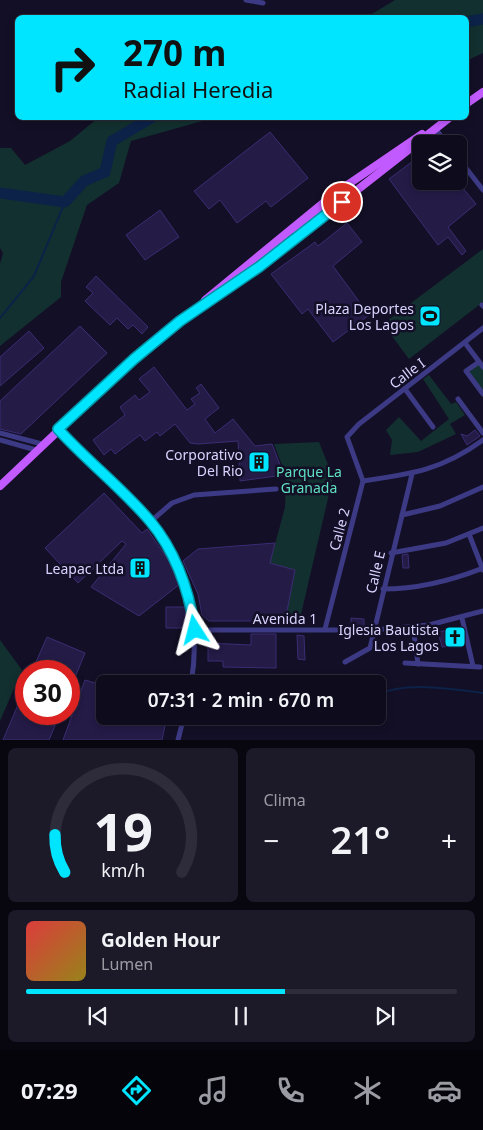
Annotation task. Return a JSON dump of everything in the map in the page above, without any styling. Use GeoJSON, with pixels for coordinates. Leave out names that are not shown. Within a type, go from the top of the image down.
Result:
{"type":"FeatureCollection","features":[{"type":"Feature","properties":{"kind":"main road"},"geometry":{"type":"LineString","coordinates":[[469,102],[483,92]]}},
{"type":"Feature","properties":{"kind":"main road"},"geometry":{"type":"LineString","coordinates":[[428,135],[446,120]]}},
{"type":"Feature","properties":{"kind":"main road"},"geometry":{"type":"LineString","coordinates":[[0,486],[134,359],[334,194],[427,131],[435,128]]}},
{"type":"Feature","properties":{"kind":"main road"},"geometry":{"type":"LineString","coordinates":[[334,194],[346,192],[412,147]]}},
{"type":"Feature","properties":{"kind":"main road"},"geometry":{"type":"LineString","coordinates":[[180,321],[259,267],[412,148]]}},
{"type":"Feature","properties":{"kind":"main road"},"geometry":{"type":"LineString","coordinates":[[259,267],[294,232],[331,204],[334,194]]}},
{"type":"Feature","properties":{"kind":"street"},"geometry":{"type":"LineString","coordinates":[[246,0],[263,3]]}},
{"type":"Feature","properties":{"kind":"street"},"geometry":{"type":"LineString","coordinates":[[435,128],[440,135]]}},
{"type":"Feature","properties":{"kind":"street"},"geometry":{"type":"LineString","coordinates":[[467,169],[483,190]]}},
{"type":"Feature","properties":{"kind":"street","name":"Calle I"},"geometry":{"type":"LineString","coordinates":[[363,480],[347,437],[359,424],[483,328]]}},
{"type":"Feature","properties":{"kind":"street"},"geometry":{"type":"LineString","coordinates":[[465,343],[483,367]]}},
{"type":"Feature","properties":{"kind":"street"},"geometry":{"type":"LineString","coordinates":[[479,362],[466,371],[483,394]]}},
{"type":"Feature","properties":{"kind":"street"},"geometry":{"type":"LineString","coordinates":[[405,389],[433,427]]}},
{"type":"Feature","properties":{"kind":"street"},"geometry":{"type":"LineString","coordinates":[[458,399],[483,433]]}},
{"type":"Feature","properties":{"kind":"street"},"geometry":{"type":"LineString","coordinates":[[58,429],[81,455],[150,522],[177,565],[190,598],[195,630],[192,675]]}},
{"type":"Feature","properties":{"kind":"street"},"geometry":{"type":"LineString","coordinates":[[0,433],[39,447]]}},
{"type":"Feature","properties":{"kind":"street"},"geometry":{"type":"LineString","coordinates":[[0,440],[39,447]]}},
{"type":"Feature","properties":{"kind":"street"},"geometry":{"type":"LineString","coordinates":[[363,480],[412,474],[461,456],[483,440]]}},
{"type":"Feature","properties":{"kind":"street","name":"Calle E"},"geometry":{"type":"LineString","coordinates":[[345,662],[370,648],[391,553],[412,474]]}},
{"type":"Feature","properties":{"kind":"street","name":"Calle 2"},"geometry":{"type":"LineString","coordinates":[[325,629],[363,480]]}},
{"type":"Feature","properties":{"kind":"street"},"geometry":{"type":"LineString","coordinates":[[402,515],[440,506],[483,487]]}},
{"type":"Feature","properties":{"kind":"street"},"geometry":{"type":"LineString","coordinates":[[150,522],[172,503],[194,495],[276,489]]}},
{"type":"Feature","properties":{"kind":"street"},"geometry":{"type":"LineString","coordinates":[[391,553],[446,543],[483,528]]}},
{"type":"Feature","properties":{"kind":"street"},"geometry":{"type":"LineString","coordinates":[[383,589],[430,585],[483,569],[469,534]]}},
{"type":"Feature","properties":{"kind":"street","name":"Avenida 1"},"geometry":{"type":"LineString","coordinates":[[195,630],[374,630],[429,625],[462,618],[483,611]]}},
{"type":"Feature","properties":{"kind":"street"},"geometry":{"type":"LineString","coordinates":[[462,618],[472,666]]}},
{"type":"Feature","properties":{"kind":"street"},"geometry":{"type":"LineString","coordinates":[[413,627],[418,664]]}},
{"type":"Feature","properties":{"kind":"street"},"geometry":{"type":"LineString","coordinates":[[405,663],[480,667]]}},
{"type":"Feature","properties":{"kind":"street"},"geometry":{"type":"LineString","coordinates":[[178,740],[182,725]]}},
{"type":"Feature","properties":{"kind":"green space"},"geometry":{"type":"Polygon","coordinates":[[[395,0],[483,0],[483,53],[469,60],[469,15],[370,15],[395,0]]]}},
{"type":"Feature","properties":{"kind":"green space"},"geometry":{"type":"Polygon","coordinates":[[[96,120],[206,120],[131,141],[119,183],[87,205],[61,282],[61,297],[0,346],[0,264],[3,253],[0,248],[0,148],[11,148],[25,165],[70,141],[96,120]]]}},
{"type":"Feature","properties":{"kind":"green space"},"geometry":{"type":"Polygon","coordinates":[[[483,249],[483,302],[409,359],[383,324],[483,249]]]}},
{"type":"Feature","properties":{"kind":"green space"},"geometry":{"type":"Polygon","coordinates":[[[479,363],[483,368],[483,391],[469,372],[479,363]]]}},
{"type":"Feature","properties":{"kind":"green space"},"geometry":{"type":"Polygon","coordinates":[[[429,375],[451,404],[456,402],[465,415],[450,424],[456,434],[418,452],[390,455],[392,440],[386,430],[399,417],[421,441],[449,419],[423,379],[429,375]]]}},
{"type":"Feature","properties":{"kind":"green space","name":"Parque La Granada"},"geometry":{"type":"Polygon","coordinates":[[[319,442],[333,477],[299,623],[285,621],[295,570],[270,563],[285,507],[286,476],[274,444],[319,442]]]}},
{"type":"Feature","properties":{"kind":"green space"},"geometry":{"type":"Polygon","coordinates":[[[0,640],[15,660],[15,686],[0,721],[0,640]]]}},
{"type":"Feature","properties":{"kind":"building"},"geometry":{"type":"Polygon","coordinates":[[[270,132],[308,178],[271,207],[266,201],[237,223],[220,200],[209,209],[194,191],[270,132]]]}},
{"type":"Feature","properties":{"kind":"building"},"geometry":{"type":"Polygon","coordinates":[[[412,162],[412,190],[464,190],[476,204],[448,227],[466,251],[462,255],[448,237],[438,245],[389,179],[412,162]]]}},
{"type":"Feature","properties":{"kind":"building"},"geometry":{"type":"Polygon","coordinates":[[[160,210],[179,237],[145,260],[126,235],[160,210]]]}},
{"type":"Feature","properties":{"kind":"building"},"geometry":{"type":"Polygon","coordinates":[[[347,223],[362,242],[333,266],[369,315],[333,342],[308,309],[302,314],[271,274],[315,242],[318,246],[347,223]]]}},
{"type":"Feature","properties":{"kind":"building"},"geometry":{"type":"Polygon","coordinates":[[[96,276],[148,327],[142,334],[133,325],[128,329],[117,318],[110,325],[85,301],[93,293],[86,287],[96,276]]]}},
{"type":"Feature","properties":{"kind":"building"},"geometry":{"type":"Polygon","coordinates":[[[80,326],[107,353],[21,434],[0,429],[0,401],[80,326]]]}},
{"type":"Feature","properties":{"kind":"building"},"geometry":{"type":"Polygon","coordinates":[[[29,331],[44,348],[0,386],[0,357],[29,331]]]}},
{"type":"Feature","properties":{"kind":"building"},"geometry":{"type":"Polygon","coordinates":[[[154,367],[187,410],[195,404],[191,399],[200,393],[196,388],[201,384],[219,408],[205,419],[215,433],[233,419],[255,446],[272,444],[284,475],[240,481],[238,441],[190,443],[175,424],[160,436],[157,432],[145,441],[140,435],[115,454],[111,449],[104,455],[93,440],[125,415],[120,407],[135,395],[139,400],[150,392],[139,379],[154,367]]]}},
{"type":"Feature","properties":{"kind":"building"},"geometry":{"type":"Polygon","coordinates":[[[475,430],[480,436],[467,445],[461,434],[467,436],[475,430]]]}},
{"type":"Feature","properties":{"kind":"building"},"geometry":{"type":"Polygon","coordinates":[[[104,493],[142,533],[147,529],[169,561],[180,584],[139,616],[91,587],[126,544],[122,541],[78,583],[45,548],[104,493]]]}},
{"type":"Feature","properties":{"kind":"building"},"geometry":{"type":"Polygon","coordinates":[[[275,543],[270,563],[295,570],[285,621],[209,621],[202,615],[198,594],[183,561],[198,549],[275,543]]]}},
{"type":"Feature","properties":{"kind":"building"},"geometry":{"type":"Polygon","coordinates":[[[408,554],[409,568],[403,568],[402,555],[408,554]]]}},
{"type":"Feature","properties":{"kind":"building"},"geometry":{"type":"Polygon","coordinates":[[[166,607],[185,607],[186,628],[166,628],[166,607]]]}},
{"type":"Feature","properties":{"kind":"building"},"geometry":{"type":"Polygon","coordinates":[[[351,618],[364,619],[364,626],[351,625],[351,618]]]}},
{"type":"Feature","properties":{"kind":"building"},"geometry":{"type":"Polygon","coordinates":[[[458,628],[462,645],[442,647],[438,632],[458,628]]]}},
{"type":"Feature","properties":{"kind":"building"},"geometry":{"type":"Polygon","coordinates":[[[251,634],[276,634],[276,668],[223,667],[223,661],[208,661],[208,643],[251,645],[251,634]]]}},
{"type":"Feature","properties":{"kind":"building"},"geometry":{"type":"Polygon","coordinates":[[[297,635],[304,636],[305,660],[298,659],[297,635]]]}},
{"type":"Feature","properties":{"kind":"building"},"geometry":{"type":"Polygon","coordinates":[[[47,637],[85,653],[80,665],[80,660],[37,660],[47,637]]]}},
{"type":"Feature","properties":{"kind":"building"},"geometry":{"type":"Polygon","coordinates":[[[85,680],[96,683],[96,725],[165,725],[162,740],[63,740],[68,725],[80,725],[80,694],[85,680]]]}},
{"type":"Feature","properties":{"kind":"building"},"geometry":{"type":"Polygon","coordinates":[[[15,712],[15,725],[55,725],[49,740],[3,740],[15,712]]]}},
{"type":"Feature","properties":{"kind":"waterway"},"geometry":{"type":"LineString","coordinates":[[469,21],[483,19]]}},
{"type":"Feature","properties":{"kind":"waterway"},"geometry":{"type":"LineString","coordinates":[[0,193],[65,202],[84,181],[105,172],[112,141],[148,120]]}},
{"type":"Feature","properties":{"kind":"waterway"},"geometry":{"type":"LineString","coordinates":[[0,318],[34,276],[65,202]]}},
{"type":"Feature","properties":{"kind":"waterway"},"geometry":{"type":"LineString","coordinates":[[386,692],[401,688],[429,687],[483,693]]}},
{"type":"Feature","properties":{"kind":"place","name":"Plaza Deportes Los Lagos"},"geometry":{"type":"Point","coordinates":[430,316]}},
{"type":"Feature","properties":{"kind":"place","name":"Corporativo Del Rio"},"geometry":{"type":"Point","coordinates":[259,462]}},
{"type":"Feature","properties":{"kind":"place","name":"Leapac Ltda"},"geometry":{"type":"Point","coordinates":[140,568]}},
{"type":"Feature","properties":{"kind":"place","name":"Iglesia Bautista Los Lagos"},"geometry":{"type":"Point","coordinates":[455,637]}},
{"type":"Feature","properties":{"kind":"route"},"geometry":{"type":"LineString","coordinates":[[195,630],[190,598],[177,565],[150,522],[81,455],[58,429],[134,359],[180,321],[259,267],[342,202]]}}]}
